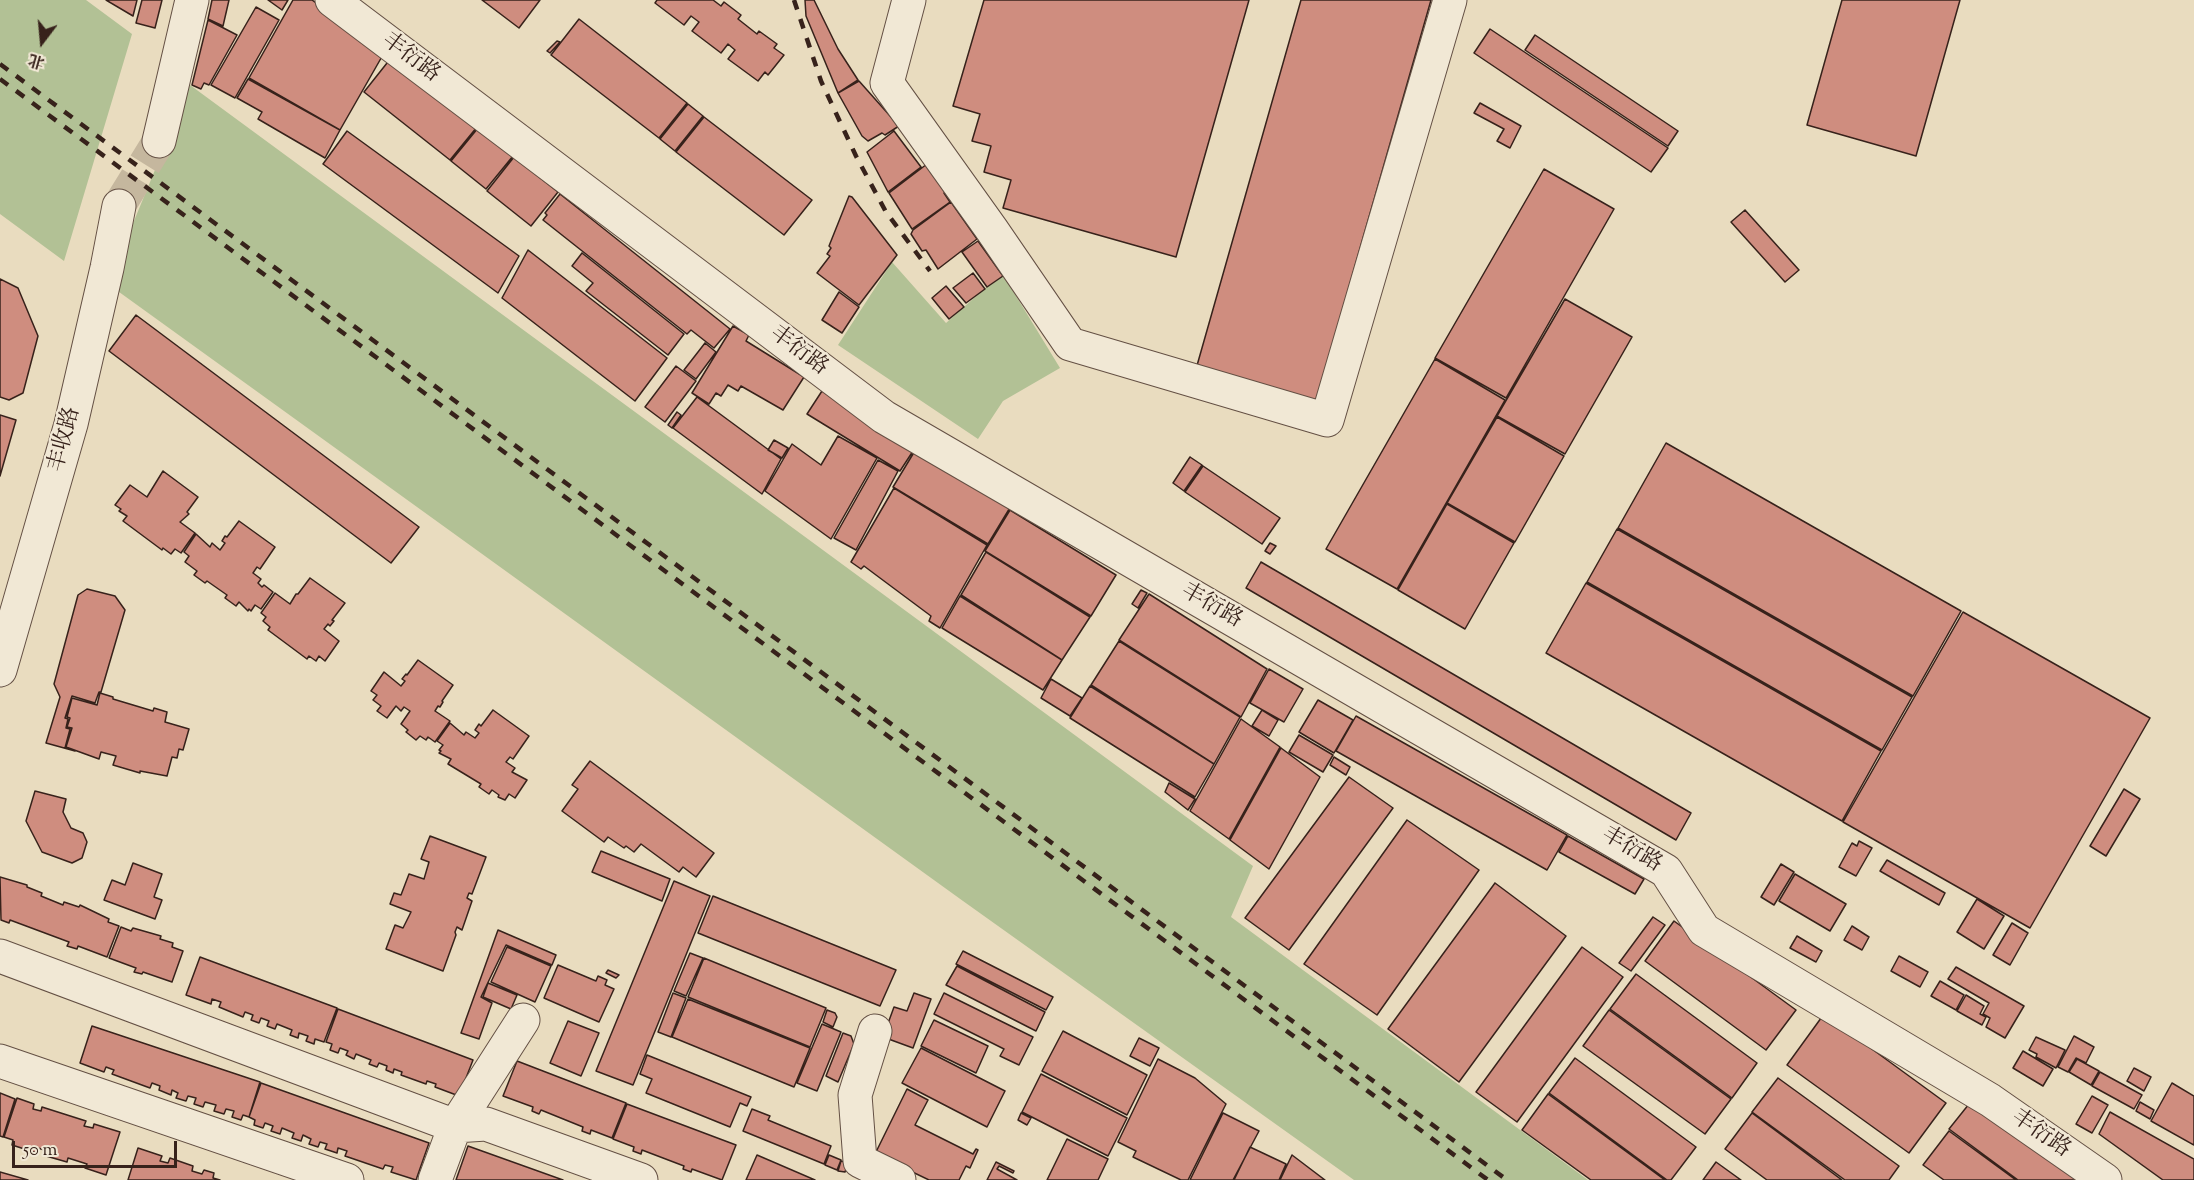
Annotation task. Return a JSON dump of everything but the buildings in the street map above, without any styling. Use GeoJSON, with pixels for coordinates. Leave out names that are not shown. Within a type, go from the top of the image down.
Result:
{"type":"FeatureCollection","features":[{"type":"Feature","properties":{"kind":"street"},"geometry":{"type":"LineString","coordinates":[[159,141],[192,0]]}},
{"type":"Feature","properties":{"kind":"street","name":"丰衍路"},"geometry":{"type":"LineString","coordinates":[[332,0],[884,417],[1666,871],[1704,930],[1990,1100],[2105,1180]]}},
{"type":"Feature","properties":{"kind":"street"},"geometry":{"type":"LineString","coordinates":[[909,0],[887,83],[1070,344],[1327,420],[1450,0]]}},
{"type":"Feature","properties":{"kind":"street","name":"丰收路"},"geometry":{"type":"LineString","coordinates":[[0,670],[71,424],[119,206]]}},
{"type":"Feature","properties":{"kind":"street"},"geometry":{"type":"LineString","coordinates":[[0,956],[455,1125],[486,1124],[641,1180]]}},
{"type":"Feature","properties":{"kind":"street"},"geometry":{"type":"LineString","coordinates":[[435,1180],[455,1125],[523,1020]]}},
{"type":"Feature","properties":{"kind":"street"},"geometry":{"type":"LineString","coordinates":[[875,1031],[855,1095],[860,1161],[898,1180]]}},
{"type":"Feature","properties":{"kind":"street"},"geometry":{"type":"LineString","coordinates":[[0,1061],[347,1180]]}},
{"type":"Feature","properties":{"kind":"green space"},"geometry":{"type":"Polygon","coordinates":[[[0,0],[86,0],[132,34],[64,261],[0,214],[0,0]]]}},
{"type":"Feature","properties":{"kind":"green space"},"geometry":{"type":"Polygon","coordinates":[[[190,85],[1253,866],[1231,917],[1588,1180],[1354,1180],[108,284],[190,85]]]}},
{"type":"Feature","properties":{"kind":"green space"},"geometry":{"type":"Polygon","coordinates":[[[892,262],[946,323],[1002,273],[1060,368],[1003,401],[978,439],[838,345],[892,262]]]}},
{"type":"Feature","properties":{"kind":"tunnel"},"geometry":{"type":"LineString","coordinates":[[119,206],[159,141]]}},
{"type":"Feature","properties":{"kind":"railway"},"geometry":{"type":"LineString","coordinates":[[794,0],[821,81],[856,156],[886,212],[930,271]]}},
{"type":"Feature","properties":{"kind":"railway"},"geometry":{"type":"LineString","coordinates":[[0,64],[1507,1180]]}},
{"type":"Feature","properties":{"kind":"railway"},"geometry":{"type":"LineString","coordinates":[[0,79],[1488,1180]]}}]}
